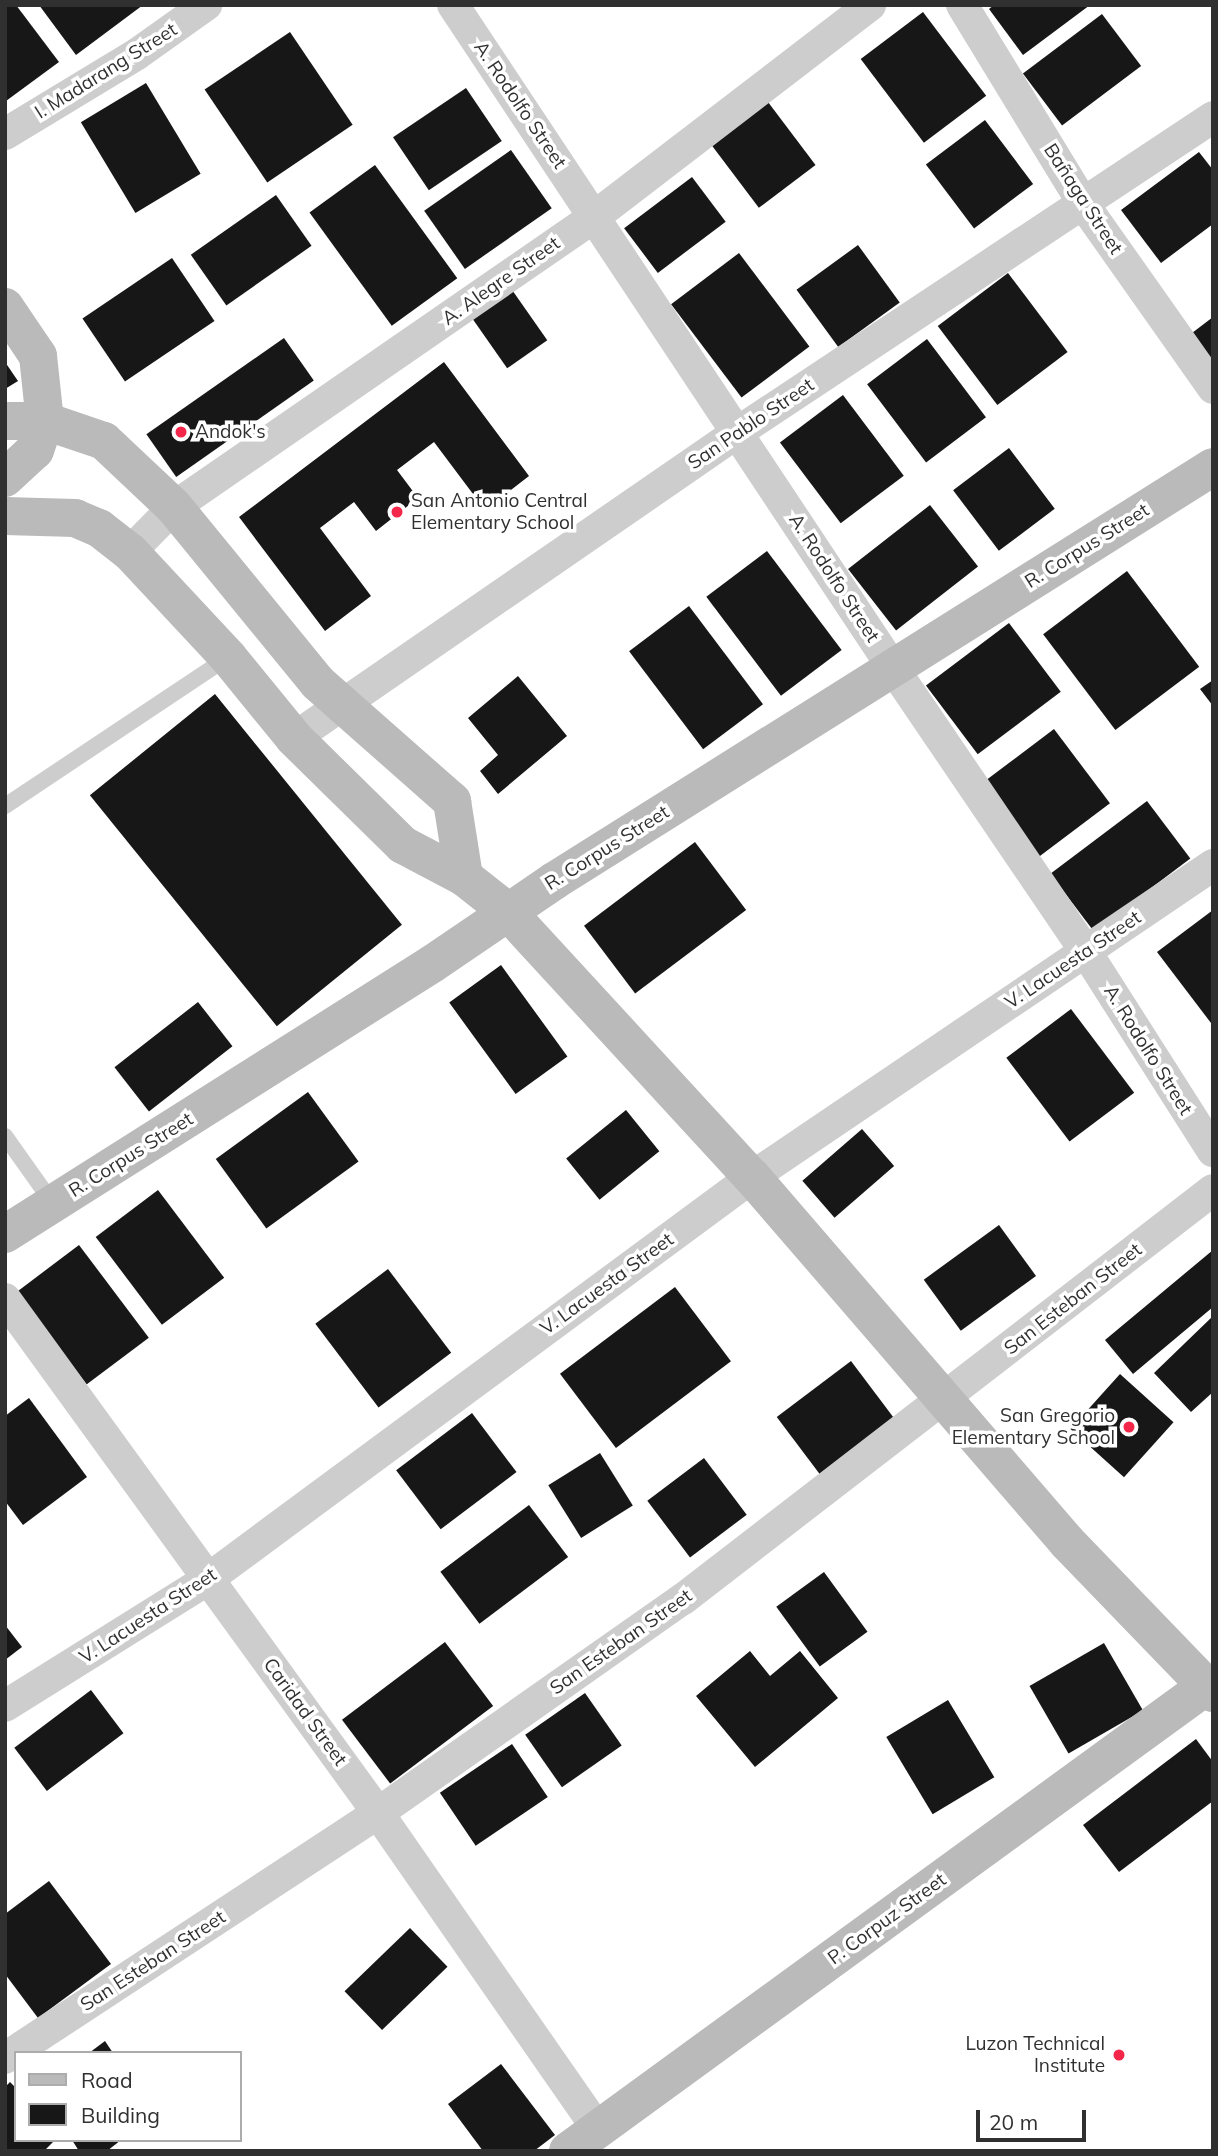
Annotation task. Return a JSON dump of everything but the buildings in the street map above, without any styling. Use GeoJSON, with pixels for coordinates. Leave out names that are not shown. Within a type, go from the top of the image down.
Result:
{"type":"FeatureCollection","features":[{"type":"Feature","properties":{"kind":"main road"},"geometry":{"type":"LineString","coordinates":[[5,307],[38,356],[45,421],[34,450],[5,478]]}},
{"type":"Feature","properties":{"kind":"main road"},"geometry":{"type":"LineString","coordinates":[[5,421],[45,421],[104,441],[174,507],[318,683],[339,705],[452,801],[464,877]]}},
{"type":"Feature","properties":{"kind":"main road","name":"R. Corpus Street"},"geometry":{"type":"LineString","coordinates":[[5,1234],[432,964],[507,911],[1213,467]]}},
{"type":"Feature","properties":{"kind":"main road"},"geometry":{"type":"LineString","coordinates":[[5,516],[75,518],[99,528],[130,552],[228,657],[294,738],[403,845],[464,877],[507,911],[752,1177],[1067,1542],[1209,1690]]}},
{"type":"Feature","properties":{"kind":"main road","name":"P. Corpuz Street"},"geometry":{"type":"LineString","coordinates":[[583,2140],[1209,1690]]}},
{"type":"Feature","properties":{"kind":"street","name":"I. Madarang Street"},"geometry":{"type":"LineString","coordinates":[[5,134],[137,54],[206,5]]}},
{"type":"Feature","properties":{"kind":"street","name":"A. Rodolfo Street"},"geometry":{"type":"LineString","coordinates":[[453,5],[893,668],[1086,952],[1213,1151]]}},
{"type":"Feature","properties":{"kind":"street","name":"A. Alegre Street"},"geometry":{"type":"LineString","coordinates":[[130,552],[174,507],[594,217],[870,5]]}},
{"type":"Feature","properties":{"kind":"street","name":"Bañaga Street"},"geometry":{"type":"LineString","coordinates":[[962,5],[1084,205],[1213,388]]}},
{"type":"Feature","properties":{"kind":"street","name":"San Pablo Street"},"geometry":{"type":"LineString","coordinates":[[294,738],[738,432],[1213,117]]}},
{"type":"Feature","properties":{"kind":"street","name":"V. Lacuesta Street"},"geometry":{"type":"LineString","coordinates":[[5,1706],[208,1579],[752,1177],[1213,865]]}},
{"type":"Feature","properties":{"kind":"street","name":"San Esteban Street"},"geometry":{"type":"LineString","coordinates":[[16,2051],[378,1813],[683,1599],[1213,1190]]}},
{"type":"Feature","properties":{"kind":"street","name":"Caridad Street"},"geometry":{"type":"LineString","coordinates":[[5,1299],[378,1813],[583,2140]]}},
{"type":"Feature","properties":{"kind":"lane"},"geometry":{"type":"LineString","coordinates":[[5,806],[228,657]]}},
{"type":"Feature","properties":{"kind":"lane"},"geometry":{"type":"LineString","coordinates":[[5,1136],[54,1205]]}},
{"type":"Feature","properties":{"kind":"place","name":"Andok's"},"geometry":{"type":"Point","coordinates":[181,432]}},
{"type":"Feature","properties":{"kind":"place","name":"San Antonio Central Elementary School"},"geometry":{"type":"Point","coordinates":[397,512]}},
{"type":"Feature","properties":{"kind":"place","name":"San Gregorio Elementary School"},"geometry":{"type":"Point","coordinates":[1129,1427]}},
{"type":"Feature","properties":{"kind":"place","name":"Luzon Technical Institute"},"geometry":{"type":"Point","coordinates":[1119,2055]}}]}
